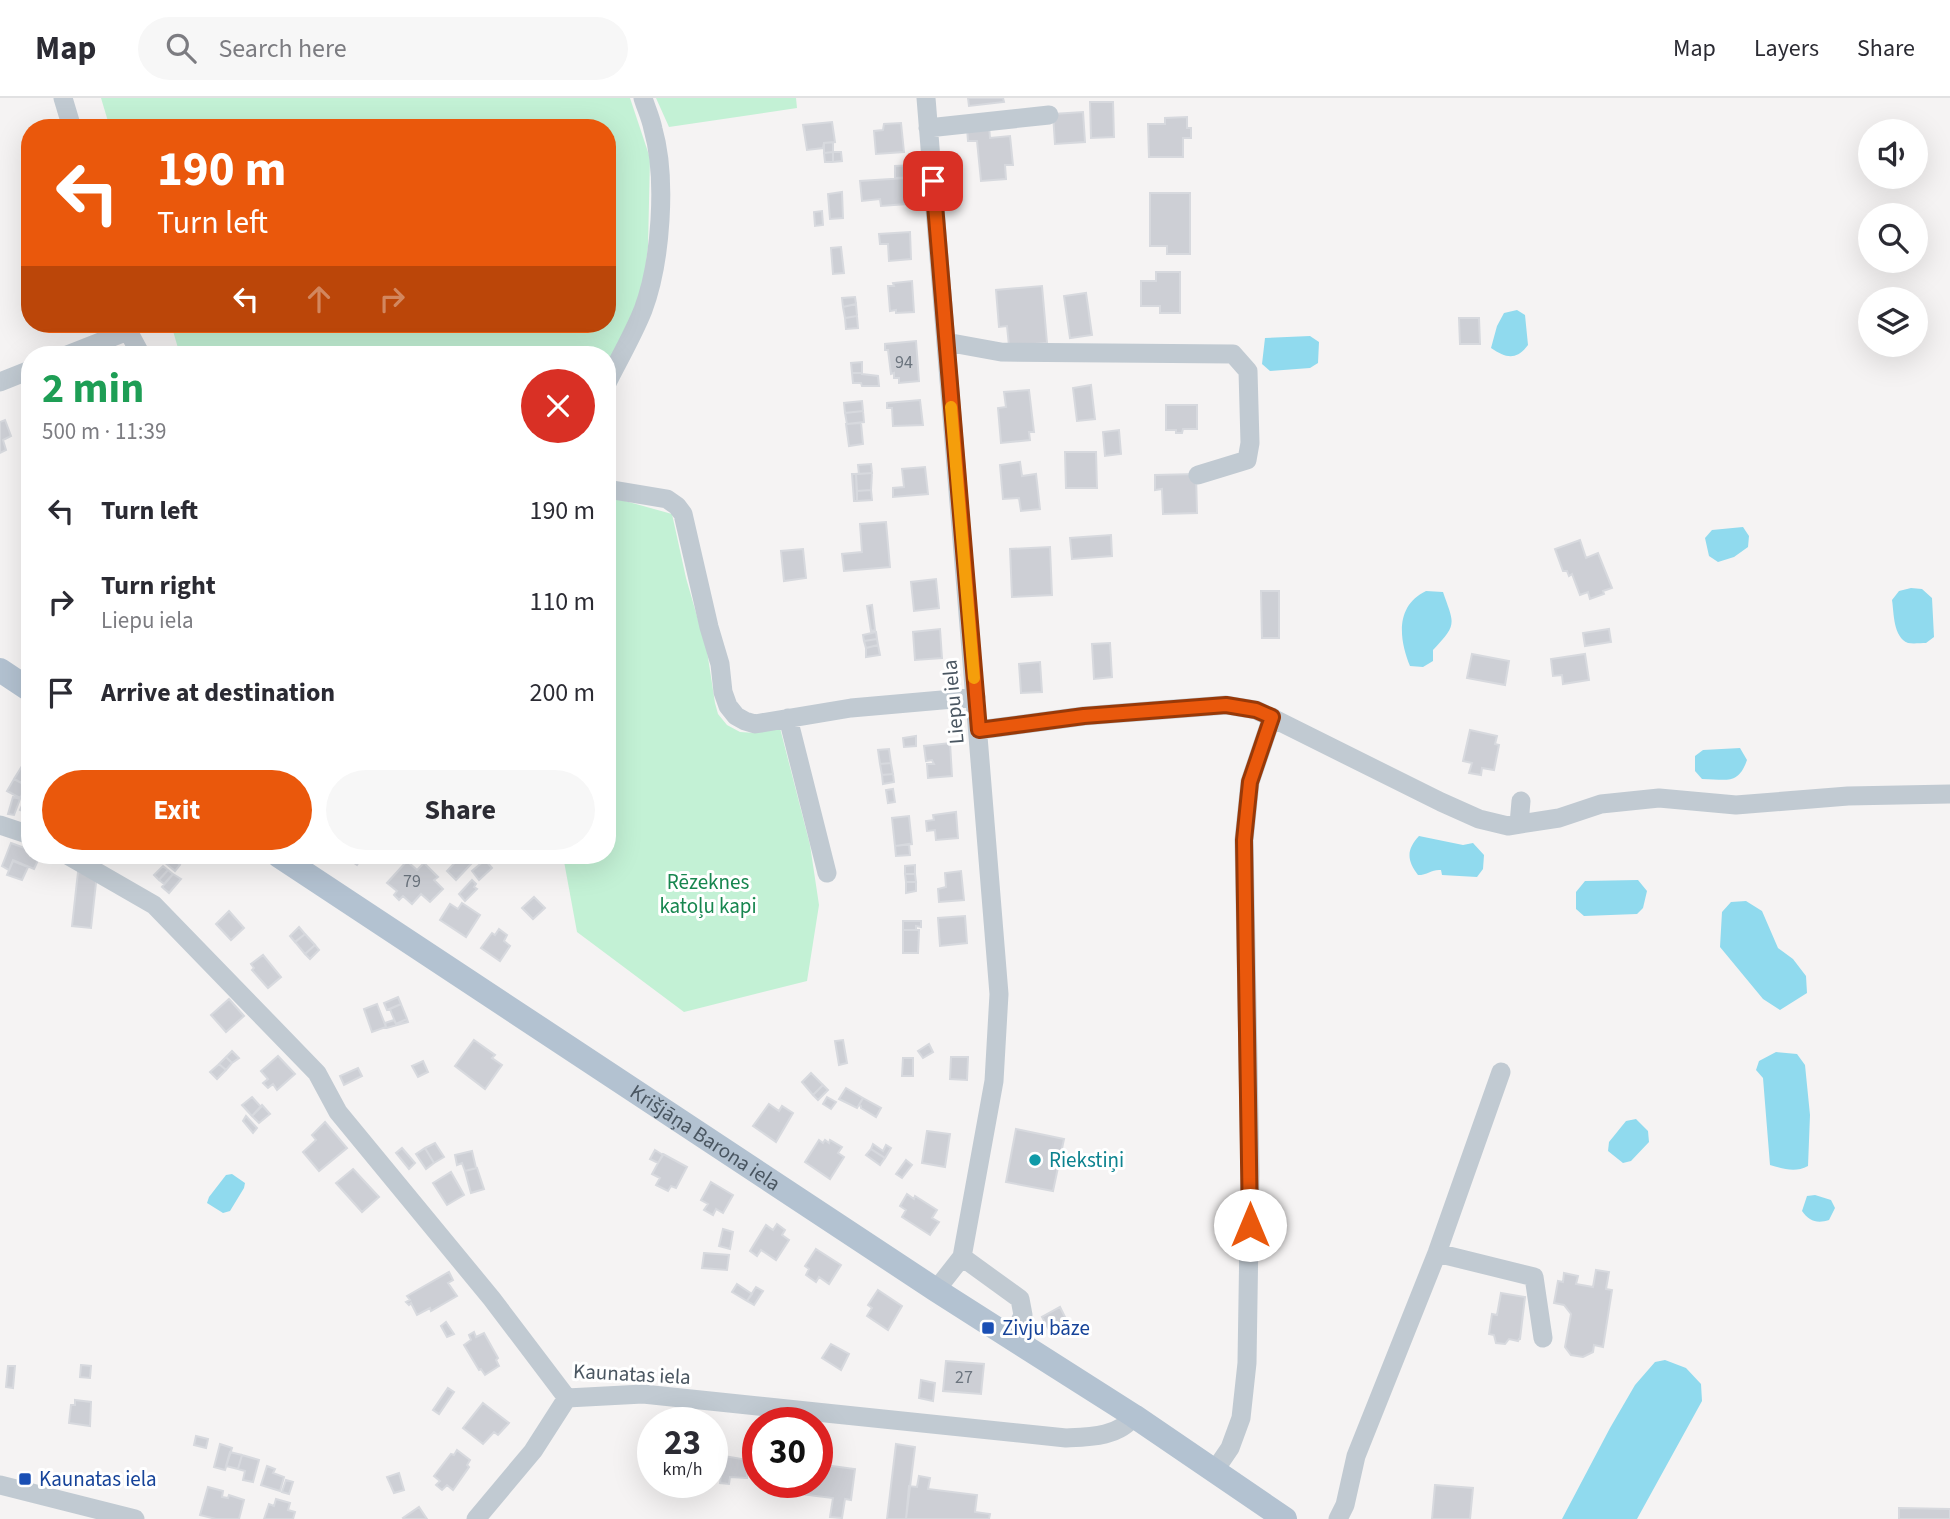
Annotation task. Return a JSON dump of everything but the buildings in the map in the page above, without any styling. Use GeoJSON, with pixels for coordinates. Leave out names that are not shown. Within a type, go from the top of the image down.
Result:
{"type":"FeatureCollection","features":[{"type":"Feature","properties":{"kind":"main road"},"geometry":{"type":"LineString","coordinates":[[0,670],[21,684]]}},
{"type":"Feature","properties":{"kind":"main road","name":"Krišjāņa Barona iela"},"geometry":{"type":"LineString","coordinates":[[291,864],[936,1290],[1215,1470],[1285,1519]]}},
{"type":"Feature","properties":{"kind":"street"},"geometry":{"type":"LineString","coordinates":[[63,98],[69,119]]}},
{"type":"Feature","properties":{"kind":"street"},"geometry":{"type":"LineString","coordinates":[[616,364],[642,311],[654,273],[660,171],[654,130],[643,98]]}},
{"type":"Feature","properties":{"kind":"street","name":"Liepu iela"},"geometry":{"type":"LineString","coordinates":[[926,98],[999,994],[994,1081],[962,1257],[936,1290]]}},
{"type":"Feature","properties":{"kind":"street"},"geometry":{"type":"LineString","coordinates":[[928,128],[1049,116]]}},
{"type":"Feature","properties":{"kind":"street"},"geometry":{"type":"LineString","coordinates":[[86,346],[114,333]]}},
{"type":"Feature","properties":{"kind":"street"},"geometry":{"type":"LineString","coordinates":[[946,342],[1001,352],[1233,354],[1248,371],[1250,443],[1247,460],[1198,475]]}},
{"type":"Feature","properties":{"kind":"street"},"geometry":{"type":"LineString","coordinates":[[0,382],[21,374]]}},
{"type":"Feature","properties":{"kind":"street"},"geometry":{"type":"LineString","coordinates":[[616,490],[667,499],[683,514],[720,664],[723,692],[728,706],[736,716],[755,724],[851,708],[976,697]]}},
{"type":"Feature","properties":{"kind":"street"},"geometry":{"type":"LineString","coordinates":[[979,730],[1084,716],[1226,705],[1256,710],[1479,819],[1508,826],[1559,818],[1601,804],[1659,798],[1736,805],[1848,796],[1950,794]]}},
{"type":"Feature","properties":{"kind":"street"},"geometry":{"type":"LineString","coordinates":[[1215,1470],[1230,1448],[1241,1419],[1247,1363],[1250,1172],[1244,840],[1250,782],[1272,717]]}},
{"type":"Feature","properties":{"kind":"street"},"geometry":{"type":"LineString","coordinates":[[788,718],[827,873]]}},
{"type":"Feature","properties":{"kind":"street"},"geometry":{"type":"LineString","coordinates":[[1519,824],[1521,801]]}},
{"type":"Feature","properties":{"kind":"street"},"geometry":{"type":"LineString","coordinates":[[0,825],[21,832]]}},
{"type":"Feature","properties":{"kind":"street","name":"Kaunatas iela"},"geometry":{"type":"LineString","coordinates":[[83,864],[154,905],[317,1073],[338,1112],[492,1299],[567,1398],[643,1394],[1066,1438],[1090,1437],[1112,1432],[1124,1427],[1133,1416]]}},
{"type":"Feature","properties":{"kind":"street"},"geometry":{"type":"LineString","coordinates":[[1338,1519],[1345,1504],[1356,1456],[1437,1253],[1501,1072]]}},
{"type":"Feature","properties":{"kind":"street"},"geometry":{"type":"LineString","coordinates":[[1437,1253],[1534,1277],[1542,1338]]}},
{"type":"Feature","properties":{"kind":"street"},"geometry":{"type":"LineString","coordinates":[[962,1257],[1020,1299],[1023,1315],[1012,1338]]}},
{"type":"Feature","properties":{"kind":"street"},"geometry":{"type":"LineString","coordinates":[[476,1519],[533,1451],[567,1398]]}},
{"type":"Feature","properties":{"kind":"street"},"geometry":{"type":"LineString","coordinates":[[0,1485],[65,1510],[135,1519]]}},
{"type":"Feature","properties":{"kind":"green space"},"geometry":{"type":"Polygon","coordinates":[[[101,98],[630,98],[650,158],[648,247],[641,302],[616,353],[616,346],[177,346],[174,333],[616,333],[616,119],[107,119],[101,98]]]}},
{"type":"Feature","properties":{"kind":"green space"},"geometry":{"type":"Polygon","coordinates":[[[656,98],[796,98],[797,108],[669,127],[656,98]]]}},
{"type":"Feature","properties":{"kind":"green space","name":"Rēzeknes katoļu kapi"},"geometry":{"type":"Polygon","coordinates":[[[616,498],[672,514],[686,578],[707,651],[718,714],[727,725],[740,732],[756,733],[780,728],[810,845],[819,905],[807,981],[684,1012],[577,932],[564,864],[616,864],[616,498]]]}},
{"type":"Feature","properties":{"kind":"water"},"geometry":{"type":"Polygon","coordinates":[[[1517,310],[1525,315],[1528,345],[1515,356],[1506,356],[1491,348],[1504,313],[1517,310]]]}},
{"type":"Feature","properties":{"kind":"water"},"geometry":{"type":"Polygon","coordinates":[[[1310,336],[1319,342],[1318,363],[1310,368],[1270,371],[1262,364],[1265,338],[1310,336]]]}},
{"type":"Feature","properties":{"kind":"water"},"geometry":{"type":"Polygon","coordinates":[[[1743,527],[1749,536],[1748,547],[1734,557],[1718,562],[1709,556],[1705,538],[1712,530],[1743,527]]]}},
{"type":"Feature","properties":{"kind":"water"},"geometry":{"type":"Polygon","coordinates":[[[1922,589],[1932,598],[1934,637],[1926,643],[1908,643],[1903,640],[1895,624],[1892,600],[1899,591],[1922,589]]]}},
{"type":"Feature","properties":{"kind":"water"},"geometry":{"type":"Polygon","coordinates":[[[1426,591],[1443,592],[1452,623],[1447,634],[1433,650],[1433,661],[1423,667],[1410,666],[1402,634],[1404,614],[1416,597],[1426,591]]]}},
{"type":"Feature","properties":{"kind":"water"},"geometry":{"type":"Polygon","coordinates":[[[1740,748],[1747,760],[1740,774],[1735,777],[1724,780],[1702,779],[1695,771],[1695,756],[1703,750],[1740,748]]]}},
{"type":"Feature","properties":{"kind":"water"},"geometry":{"type":"Polygon","coordinates":[[[1419,836],[1463,845],[1473,843],[1484,855],[1483,869],[1477,877],[1442,875],[1441,870],[1418,875],[1412,865],[1410,851],[1419,836]]]}},
{"type":"Feature","properties":{"kind":"water"},"geometry":{"type":"Polygon","coordinates":[[[1638,880],[1647,891],[1643,908],[1637,914],[1584,916],[1576,909],[1576,892],[1585,881],[1638,880]]]}},
{"type":"Feature","properties":{"kind":"water"},"geometry":{"type":"Polygon","coordinates":[[[1746,901],[1762,911],[1778,948],[1793,959],[1806,976],[1807,993],[1780,1010],[1763,999],[1720,947],[1722,912],[1731,902],[1746,901]]]}},
{"type":"Feature","properties":{"kind":"water"},"geometry":{"type":"Polygon","coordinates":[[[1776,1052],[1797,1054],[1805,1065],[1810,1115],[1808,1166],[1794,1170],[1770,1165],[1763,1078],[1756,1070],[1759,1061],[1776,1052]]]}},
{"type":"Feature","properties":{"kind":"water"},"geometry":{"type":"Polygon","coordinates":[[[1636,1119],[1648,1131],[1649,1142],[1631,1161],[1623,1163],[1608,1151],[1609,1142],[1626,1121],[1636,1119]]]}},
{"type":"Feature","properties":{"kind":"water"},"geometry":{"type":"Polygon","coordinates":[[[232,1174],[245,1183],[244,1188],[230,1211],[223,1213],[207,1203],[226,1175],[232,1174]]]}},
{"type":"Feature","properties":{"kind":"water"},"geometry":{"type":"Polygon","coordinates":[[[1815,1195],[1831,1200],[1835,1208],[1829,1220],[1814,1221],[1802,1211],[1807,1196],[1815,1195]]]}},
{"type":"Feature","properties":{"kind":"water"},"geometry":{"type":"Polygon","coordinates":[[[1665,1360],[1686,1368],[1701,1384],[1702,1401],[1637,1519],[1562,1519],[1635,1385],[1655,1362],[1665,1360]]]}},
{"type":"Feature","properties":{"kind":"slow traffic"},"geometry":{"type":"LineString","coordinates":[[951,407],[974,678]]}},
{"type":"Feature","properties":{"kind":"place","name":"Riekstiņi"},"geometry":{"type":"Point","coordinates":[1035,1160]}},
{"type":"Feature","properties":{"kind":"place","name":"Zivju bāze"},"geometry":{"type":"Point","coordinates":[988,1328]}},
{"type":"Feature","properties":{"kind":"place","name":"Kaunatas iela"},"geometry":{"type":"Point","coordinates":[25,1479]}},
{"type":"Feature","properties":{"kind":"route"},"geometry":{"type":"LineString","coordinates":[[933,181],[979,730],[1084,716],[1226,705],[1256,710],[1272,717],[1250,782],[1244,840],[1250,1225]]}}]}
